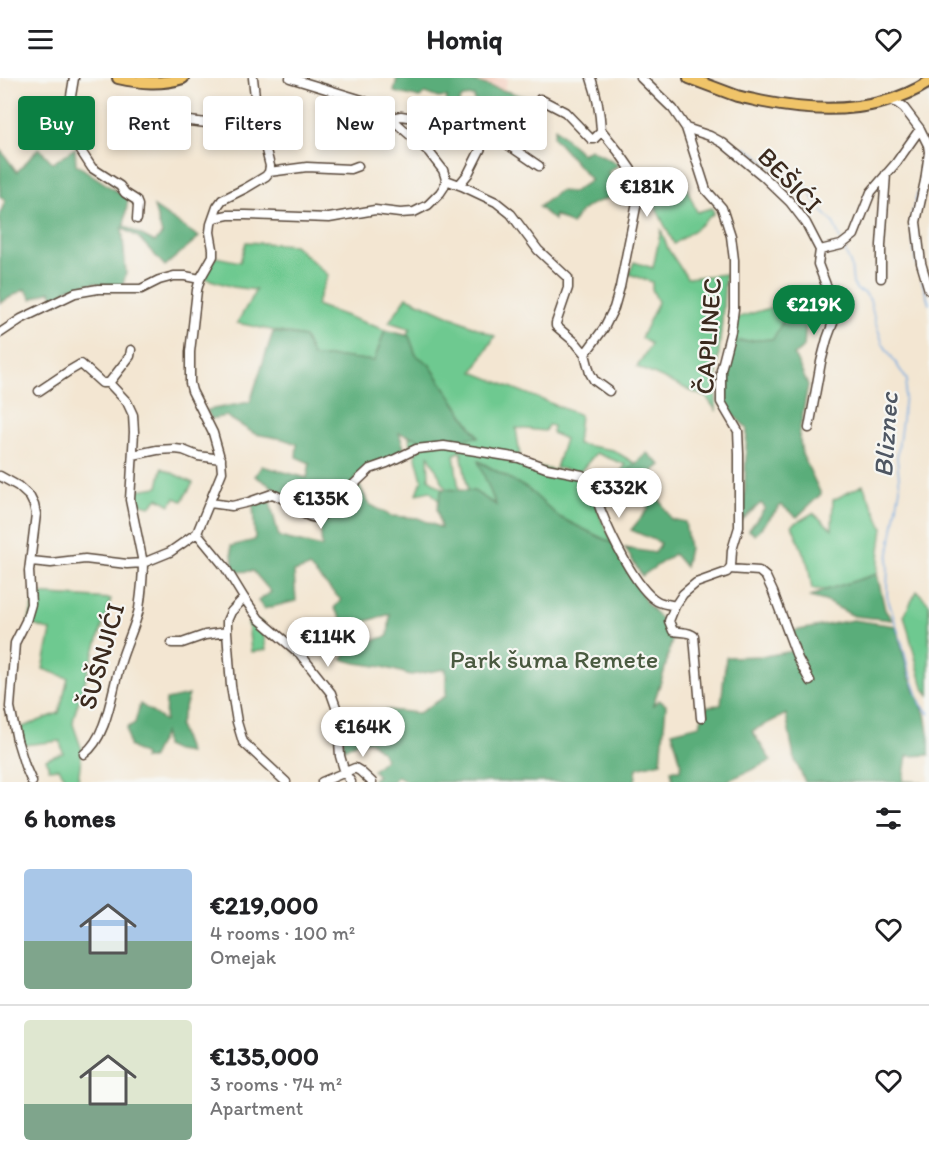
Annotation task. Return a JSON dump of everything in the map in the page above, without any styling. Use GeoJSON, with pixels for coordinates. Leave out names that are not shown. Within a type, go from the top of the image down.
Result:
{"type":"FeatureCollection","features":[{"type":"Feature","properties":{"kind":"main road"},"geometry":{"type":"LineString","coordinates":[[118,78],[164,83],[183,78]]}},
{"type":"Feature","properties":{"kind":"main road"},"geometry":{"type":"LineString","coordinates":[[689,78],[738,96],[791,107],[825,110],[848,109],[887,100],[907,94],[929,82]]}},
{"type":"Feature","properties":{"kind":"street"},"geometry":{"type":"LineString","coordinates":[[74,78],[71,116],[79,148],[92,168],[120,186],[136,200],[138,206],[136,219]]}},
{"type":"Feature","properties":{"kind":"street"},"geometry":{"type":"LineString","coordinates":[[253,78],[255,96]]}},
{"type":"Feature","properties":{"kind":"street"},"geometry":{"type":"LineString","coordinates":[[290,78],[349,96]]}},
{"type":"Feature","properties":{"kind":"street"},"geometry":{"type":"LineString","coordinates":[[585,354],[604,328],[614,308],[637,202],[634,174],[602,132],[596,91],[591,78]]}},
{"type":"Feature","properties":{"kind":"street"},"geometry":{"type":"LineString","coordinates":[[641,78],[673,109],[686,128]]}},
{"type":"Feature","properties":{"kind":"street"},"geometry":{"type":"LineString","coordinates":[[904,108],[903,102],[907,94]]}},
{"type":"Feature","properties":{"kind":"street"},"geometry":{"type":"LineString","coordinates":[[887,100],[904,108],[920,129],[928,145],[929,157],[916,222],[921,263],[929,290]]}},
{"type":"Feature","properties":{"kind":"street"},"geometry":{"type":"LineString","coordinates":[[547,103],[565,112],[591,139],[602,132]]}},
{"type":"Feature","properties":{"kind":"street"},"geometry":{"type":"LineString","coordinates":[[395,117],[452,124],[495,136],[539,166]]}},
{"type":"Feature","properties":{"kind":"street"},"geometry":{"type":"LineString","coordinates":[[214,218],[246,215],[329,218],[375,210],[400,213],[422,209],[434,200],[444,187],[446,180],[429,152],[395,122]]}},
{"type":"Feature","properties":{"kind":"street","name":"BEŠIĆI"},"geometry":{"type":"LineString","coordinates":[[686,128],[723,143],[764,177],[790,202],[806,223],[820,250],[843,244],[854,235],[871,192],[896,163],[920,129]]}},
{"type":"Feature","properties":{"kind":"street","name":"ČAPLINEC"},"geometry":{"type":"LineString","coordinates":[[686,128],[705,190],[722,208],[731,236],[734,260],[734,309],[721,370],[720,402],[738,431],[739,527],[729,569]]}},
{"type":"Feature","properties":{"kind":"street"},"geometry":{"type":"LineString","coordinates":[[31,561],[51,563],[85,559],[127,564],[143,563],[170,552],[197,533],[222,472],[221,459],[209,423],[197,402],[190,383],[194,317],[200,279],[213,256],[210,232],[217,207],[222,200],[266,176],[270,166],[266,150]]}},
{"type":"Feature","properties":{"kind":"street"},"geometry":{"type":"LineString","coordinates":[[459,185],[481,150]]}},
{"type":"Feature","properties":{"kind":"street"},"geometry":{"type":"LineString","coordinates":[[269,172],[307,167],[350,169],[358,166]]}},
{"type":"Feature","properties":{"kind":"street"},"geometry":{"type":"LineString","coordinates":[[881,278],[886,174]]}},
{"type":"Feature","properties":{"kind":"street"},"geometry":{"type":"LineString","coordinates":[[446,180],[496,202],[511,214],[538,250],[568,278],[568,288],[556,326],[585,354],[594,380],[609,391]]}},
{"type":"Feature","properties":{"kind":"street"},"geometry":{"type":"LineString","coordinates":[[809,428],[821,362],[834,320],[829,293],[818,264],[820,250]]}},
{"type":"Feature","properties":{"kind":"street"},"geometry":{"type":"LineString","coordinates":[[0,333],[21,319],[75,293],[98,289],[141,289],[174,276],[200,279]]}},
{"type":"Feature","properties":{"kind":"street"},"geometry":{"type":"LineString","coordinates":[[109,383],[130,356],[131,350]]}},
{"type":"Feature","properties":{"kind":"street","name":"ŠUŠNJIĆI"},"geometry":{"type":"LineString","coordinates":[[39,391],[81,364],[102,383],[109,383],[127,402],[133,415],[130,500],[143,563],[138,610],[118,668],[107,715],[94,745],[84,754]]}},
{"type":"Feature","properties":{"kind":"street"},"geometry":{"type":"LineString","coordinates":[[210,503],[232,506],[272,494],[306,515],[317,518],[331,510],[370,469],[416,448],[444,446],[519,458],[546,468],[582,475],[595,492],[601,512],[618,548],[639,583],[657,601],[675,606]]}},
{"type":"Feature","properties":{"kind":"street"},"geometry":{"type":"LineString","coordinates":[[133,455],[176,449],[198,456],[221,459]]}},
{"type":"Feature","properties":{"kind":"street"},"geometry":{"type":"LineString","coordinates":[[0,476],[25,491],[30,497],[34,505],[36,522],[29,571],[31,604],[26,621],[15,643],[10,707],[17,740],[33,782]]}},
{"type":"Feature","properties":{"kind":"street"},"geometry":{"type":"LineString","coordinates":[[197,533],[225,567],[260,619],[300,654],[331,693],[338,710],[340,756],[345,773],[351,782]]}},
{"type":"Feature","properties":{"kind":"street"},"geometry":{"type":"LineString","coordinates":[[701,718],[694,636],[690,633],[674,631],[669,621],[683,594],[696,583],[727,572],[729,569],[755,571],[763,573],[766,577],[798,659],[810,681]]}},
{"type":"Feature","properties":{"kind":"street"},"geometry":{"type":"LineString","coordinates":[[244,598],[228,616],[227,632],[231,686],[237,722],[243,742],[286,782]]}},
{"type":"Feature","properties":{"kind":"street"},"geometry":{"type":"LineString","coordinates":[[172,643],[182,643],[205,635],[227,632]]}},
{"type":"Feature","properties":{"kind":"street"},"geometry":{"type":"LineString","coordinates":[[0,713],[10,707]]}},
{"type":"Feature","properties":{"kind":"street"},"geometry":{"type":"LineString","coordinates":[[322,782],[355,768],[372,782]]}},
{"type":"Feature","properties":{"kind":"shaded area"},"geometry":{"type":"Polygon","coordinates":[[[463,78],[508,78],[504,91],[463,78]]]}},
{"type":"Feature","properties":{"kind":"green space"},"geometry":{"type":"Polygon","coordinates":[[[397,78],[463,78],[522,96],[433,96],[425,93],[422,96],[411,96],[394,92],[397,78]]]}},
{"type":"Feature","properties":{"kind":"green space"},"geometry":{"type":"Polygon","coordinates":[[[555,128],[582,154],[590,149],[619,164],[608,172],[618,195],[585,208],[572,225],[555,215],[554,220],[539,207],[559,191],[573,192],[591,180],[553,137],[555,128]]]}},
{"type":"Feature","properties":{"kind":"green space"},"geometry":{"type":"Polygon","coordinates":[[[0,149],[17,172],[37,150],[41,150],[53,163],[75,150],[76,164],[128,199],[124,226],[155,242],[162,234],[154,207],[199,237],[165,266],[138,237],[122,228],[126,273],[122,289],[95,283],[69,288],[55,299],[50,291],[32,299],[25,289],[0,303],[0,214],[5,201],[0,196],[0,149]]]}},
{"type":"Feature","properties":{"kind":"green space"},"geometry":{"type":"Polygon","coordinates":[[[678,168],[697,212],[712,208],[714,213],[674,244],[643,182],[678,168]]]}},
{"type":"Feature","properties":{"kind":"green space"},"geometry":{"type":"Polygon","coordinates":[[[661,230],[668,249],[687,278],[725,274],[716,410],[707,398],[637,367],[651,344],[641,338],[658,302],[652,289],[652,282],[629,274],[634,262],[653,268],[661,230]]]}},
{"type":"Feature","properties":{"kind":"green space"},"geometry":{"type":"Polygon","coordinates":[[[246,242],[294,245],[328,275],[316,305],[385,330],[374,361],[313,357],[304,337],[237,323],[256,290],[233,287],[204,278],[216,257],[240,262],[246,242]]]}},
{"type":"Feature","properties":{"kind":"green space"},"geometry":{"type":"Polygon","coordinates":[[[407,297],[495,336],[473,372],[580,415],[577,444],[613,450],[636,464],[618,481],[623,486],[606,507],[591,478],[611,483],[626,465],[596,453],[580,472],[556,468],[565,439],[552,433],[553,426],[548,425],[545,431],[516,428],[520,456],[489,455],[580,476],[590,483],[601,519],[614,544],[559,517],[528,489],[479,461],[496,506],[474,491],[468,491],[461,451],[454,455],[459,490],[446,489],[428,454],[429,479],[442,489],[439,501],[430,491],[417,494],[422,480],[415,454],[419,449],[410,446],[409,436],[429,442],[478,436],[429,364],[416,355],[409,336],[406,335],[411,329],[389,322],[407,297]]]}},
{"type":"Feature","properties":{"kind":"green space"},"geometry":{"type":"Polygon","coordinates":[[[794,301],[774,339],[733,342],[736,318],[794,301]]]}},
{"type":"Feature","properties":{"kind":"green space"},"geometry":{"type":"Polygon","coordinates":[[[794,301],[807,313],[804,347],[794,355],[808,385],[799,433],[802,454],[821,494],[797,517],[781,505],[755,535],[749,530],[765,508],[761,503],[741,521],[744,506],[747,428],[723,406],[726,370],[733,342],[773,339],[794,301]]]}},
{"type":"Feature","properties":{"kind":"green space","name":"Park šuma Remete"},"geometry":{"type":"Polygon","coordinates":[[[385,330],[409,336],[416,355],[429,364],[478,437],[429,442],[399,433],[404,448],[401,452],[389,460],[371,463],[355,478],[369,504],[391,516],[418,518],[441,528],[437,509],[442,489],[474,491],[496,505],[478,461],[528,489],[559,517],[614,544],[646,602],[660,618],[668,622],[673,636],[653,705],[659,700],[666,705],[661,762],[637,768],[635,782],[407,782],[398,776],[392,782],[375,782],[373,779],[378,776],[373,770],[385,759],[382,752],[370,741],[356,742],[344,749],[341,719],[388,710],[419,713],[446,696],[446,669],[411,675],[342,659],[350,648],[388,636],[390,614],[347,627],[334,608],[341,600],[309,567],[294,572],[296,601],[264,609],[258,601],[271,592],[253,571],[234,572],[231,546],[255,540],[253,504],[269,498],[279,537],[322,547],[320,526],[298,514],[279,491],[255,476],[262,466],[307,478],[310,463],[296,457],[297,444],[255,434],[226,416],[211,419],[207,410],[250,402],[273,332],[304,337],[313,357],[374,361],[385,330]]]}},
{"type":"Feature","properties":{"kind":"green space"},"geometry":{"type":"Polygon","coordinates":[[[647,453],[661,465],[651,473],[654,490],[671,519],[685,522],[689,548],[685,567],[674,554],[642,576],[625,548],[655,553],[661,543],[631,530],[649,508],[617,481],[647,453]]]}},
{"type":"Feature","properties":{"kind":"green space"},"geometry":{"type":"Polygon","coordinates":[[[162,468],[193,483],[182,501],[175,498],[170,505],[158,498],[150,506],[137,503],[137,490],[158,487],[162,468]]]}},
{"type":"Feature","properties":{"kind":"green space"},"geometry":{"type":"Polygon","coordinates":[[[863,485],[883,528],[877,574],[826,590],[812,589],[808,565],[792,525],[813,513],[832,529],[833,500],[863,485]]]}},
{"type":"Feature","properties":{"kind":"green space"},"geometry":{"type":"Polygon","coordinates":[[[877,574],[885,610],[892,620],[854,616],[825,601],[810,597],[826,590],[877,574]]]}},
{"type":"Feature","properties":{"kind":"green space"},"geometry":{"type":"Polygon","coordinates":[[[917,591],[929,603],[929,695],[923,687],[904,615],[917,591]]]}},
{"type":"Feature","properties":{"kind":"green space"},"geometry":{"type":"Polygon","coordinates":[[[36,594],[111,599],[74,716],[73,724],[82,750],[78,782],[68,782],[59,768],[49,769],[46,759],[63,753],[60,741],[24,745],[20,728],[59,713],[68,678],[43,669],[51,631],[28,623],[36,594]]]}},
{"type":"Feature","properties":{"kind":"green space","name":"Park šuma Remete"},"geometry":{"type":"Polygon","coordinates":[[[853,620],[896,626],[909,676],[925,714],[929,740],[929,755],[907,756],[903,781],[923,782],[805,782],[794,758],[786,714],[752,731],[771,761],[725,782],[673,782],[671,770],[680,770],[681,763],[672,732],[700,725],[703,713],[708,706],[721,705],[726,657],[765,656],[799,650],[793,631],[853,620]]]}},
{"type":"Feature","properties":{"kind":"green space"},"geometry":{"type":"Polygon","coordinates":[[[260,621],[266,650],[251,652],[248,623],[260,621]]]}},
{"type":"Feature","properties":{"kind":"green space"},"geometry":{"type":"Polygon","coordinates":[[[189,695],[179,726],[189,753],[165,746],[164,733],[151,759],[143,759],[144,755],[129,746],[127,728],[135,723],[140,704],[165,721],[166,700],[189,695]]]}},
{"type":"Feature","properties":{"kind":"waterway","name":"Bliznec"},"geometry":{"type":"LineString","coordinates":[[738,148],[745,148],[785,177],[807,187],[820,209],[833,222],[840,239]]}},
{"type":"Feature","properties":{"kind":"waterway"},"geometry":{"type":"LineString","coordinates":[[917,265],[911,218],[918,192]]}},
{"type":"Feature","properties":{"kind":"waterway","name":"Bliznec"},"geometry":{"type":"LineString","coordinates":[[843,247],[851,265],[853,284],[870,300],[883,344],[907,380],[897,458],[900,488],[888,559],[887,596],[921,704],[929,714]]}},
{"type":"Feature","properties":{"kind":"waterway"},"geometry":{"type":"LineString","coordinates":[[922,281],[929,304]]}}]}
